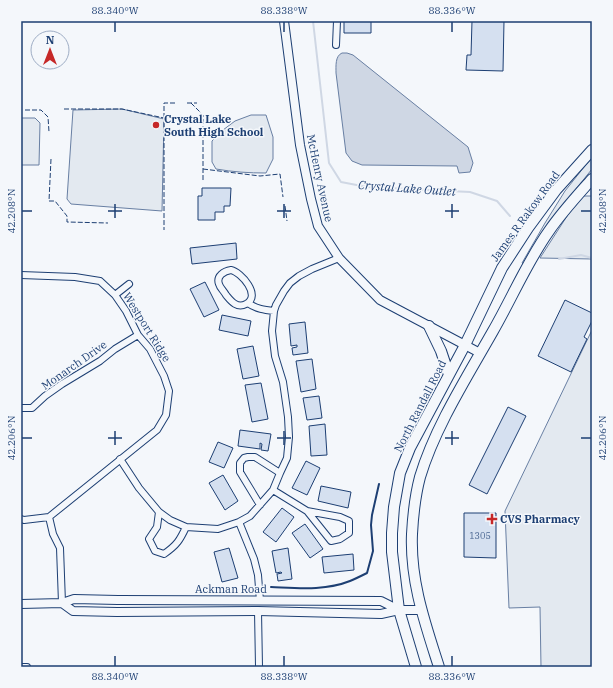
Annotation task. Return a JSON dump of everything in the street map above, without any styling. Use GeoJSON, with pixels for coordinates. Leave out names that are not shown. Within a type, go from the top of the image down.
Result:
{"type":"FeatureCollection","features":[{"type":"Feature","properties":{"kind":"main road","name":"James R Rakow Road"},"geometry":{"type":"LineString","coordinates":[[466,345],[502,268],[528,228],[556,190],[592,150]]}},
{"type":"Feature","properties":{"kind":"main road"},"geometry":{"type":"LineString","coordinates":[[439,667],[421,610],[413,572],[413,513],[420,479],[435,437],[534,255],[549,231],[592,179]]}},
{"type":"Feature","properties":{"kind":"main road"},"geometry":{"type":"LineString","coordinates":[[429,326],[441,351],[449,375]]}},
{"type":"Feature","properties":{"kind":"main road","name":"North Randall Road"},"geometry":{"type":"LineString","coordinates":[[416,667],[399,610],[392,552],[394,507],[400,473],[410,448],[466,345]]}},
{"type":"Feature","properties":{"kind":"street","name":"McHenry Avenue"},"geometry":{"type":"LineString","coordinates":[[284,21],[300,145],[318,226],[339,258],[380,300],[480,353]]}},
{"type":"Feature","properties":{"kind":"street"},"geometry":{"type":"LineString","coordinates":[[336,45],[337,21]]}},
{"type":"Feature","properties":{"kind":"street"},"geometry":{"type":"LineString","coordinates":[[120,459],[139,488],[159,512],[170,520],[186,527],[218,530],[250,516],[273,490],[287,458],[289,430],[288,417],[283,382],[275,356],[272,332],[276,305],[290,283],[299,276],[339,258]]}},
{"type":"Feature","properties":{"kind":"street"},"geometry":{"type":"LineString","coordinates":[[231,270],[239,274],[252,290],[251,299],[248,303],[240,306],[235,305],[232,302],[219,286],[218,281],[222,273],[231,270]]}},
{"type":"Feature","properties":{"kind":"street","name":"Westport Ridge"},"geometry":{"type":"LineString","coordinates":[[21,275],[100,281],[115,295],[126,311],[138,335],[150,349],[164,376],[169,391],[166,415],[157,430],[49,517]]}},
{"type":"Feature","properties":{"kind":"street"},"geometry":{"type":"LineString","coordinates":[[115,295],[129,284]]}},
{"type":"Feature","properties":{"kind":"street"},"geometry":{"type":"LineString","coordinates":[[248,303],[260,309],[274,311]]}},
{"type":"Feature","properties":{"kind":"street","name":"Monarch Drive"},"geometry":{"type":"LineString","coordinates":[[21,408],[32,408],[45,396],[62,384],[100,361],[115,349],[138,335]]}},
{"type":"Feature","properties":{"kind":"street"},"geometry":{"type":"LineString","coordinates":[[260,505],[240,472],[240,463],[244,458],[255,457],[280,473]]}},
{"type":"Feature","properties":{"kind":"street"},"geometry":{"type":"LineString","coordinates":[[273,490],[307,512],[331,541],[340,539],[349,533],[349,521],[340,517],[307,512]]}},
{"type":"Feature","properties":{"kind":"street"},"geometry":{"type":"LineString","coordinates":[[159,512],[157,527],[149,540],[155,551],[164,554],[173,548],[181,539],[186,527]]}},
{"type":"Feature","properties":{"kind":"street"},"geometry":{"type":"LineString","coordinates":[[21,519],[24,520],[49,517],[53,534],[60,548],[62,603]]}},
{"type":"Feature","properties":{"kind":"street"},"geometry":{"type":"LineString","coordinates":[[239,522],[254,559],[258,576],[260,600]]}},
{"type":"Feature","properties":{"kind":"street","name":"Ackman Road"},"geometry":{"type":"LineString","coordinates":[[21,604],[62,603],[74,599],[381,601],[399,610]]}},
{"type":"Feature","properties":{"kind":"street","name":"Ackman Road"},"geometry":{"type":"LineString","coordinates":[[62,603],[73,611],[117,612],[381,614],[399,610],[421,610]]}},
{"type":"Feature","properties":{"kind":"street"},"geometry":{"type":"LineString","coordinates":[[258,612],[259,667]]}},
{"type":"Feature","properties":{"kind":"street"},"geometry":{"type":"LineString","coordinates":[[21,667],[27,667]]}},
{"type":"Feature","properties":{"kind":"shaded area"},"geometry":{"type":"Polygon","coordinates":[[[342,53],[353,55],[468,147],[473,163],[470,172],[459,173],[457,166],[362,165],[352,161],[346,153],[336,73],[337,59],[342,53]]]}},
{"type":"Feature","properties":{"kind":"shaded area"},"geometry":{"type":"Polygon","coordinates":[[[122,109],[164,119],[162,211],[71,204],[67,199],[73,110],[122,109]]]}},
{"type":"Feature","properties":{"kind":"shaded area"},"geometry":{"type":"Polygon","coordinates":[[[251,115],[266,115],[273,137],[273,159],[266,173],[216,169],[212,162],[212,141],[235,121],[251,115]]]}},
{"type":"Feature","properties":{"kind":"shaded area"},"geometry":{"type":"Polygon","coordinates":[[[21,118],[35,118],[40,123],[39,165],[21,165],[21,118]]]}},
{"type":"Feature","properties":{"kind":"shaded area"},"geometry":{"type":"Polygon","coordinates":[[[592,157],[592,169],[556,214],[524,264],[522,263],[565,191],[592,157]]]}},
{"type":"Feature","properties":{"kind":"shaded area"},"geometry":{"type":"Polygon","coordinates":[[[580,196],[592,196],[592,259],[540,258],[580,196]]]}},
{"type":"Feature","properties":{"kind":"shaded area"},"geometry":{"type":"Polygon","coordinates":[[[592,330],[592,667],[541,667],[540,607],[509,608],[505,511],[592,330]]]}},
{"type":"Feature","properties":{"kind":"building"},"geometry":{"type":"Polygon","coordinates":[[[344,21],[371,21],[371,33],[344,33],[344,21]]]}},
{"type":"Feature","properties":{"kind":"building"},"geometry":{"type":"Polygon","coordinates":[[[472,21],[504,21],[503,71],[466,70],[467,55],[471,55],[472,21]]]}},
{"type":"Feature","properties":{"kind":"building"},"geometry":{"type":"Polygon","coordinates":[[[202,188],[231,188],[230,206],[224,206],[224,212],[215,212],[215,220],[198,220],[198,196],[202,196],[202,188]]]}},
{"type":"Feature","properties":{"kind":"building"},"geometry":{"type":"Polygon","coordinates":[[[236,243],[237,259],[192,264],[190,248],[236,243]]]}},
{"type":"Feature","properties":{"kind":"building"},"geometry":{"type":"Polygon","coordinates":[[[205,282],[219,310],[204,317],[190,289],[205,282]]]}},
{"type":"Feature","properties":{"kind":"building"},"geometry":{"type":"Polygon","coordinates":[[[565,300],[592,313],[592,321],[584,337],[587,339],[571,372],[538,356],[565,300]]]}},
{"type":"Feature","properties":{"kind":"building"},"geometry":{"type":"Polygon","coordinates":[[[222,315],[251,321],[248,336],[219,330],[222,315]]]}},
{"type":"Feature","properties":{"kind":"building"},"geometry":{"type":"Polygon","coordinates":[[[305,322],[308,353],[293,355],[292,348],[297,347],[297,345],[291,346],[289,324],[305,322]]]}},
{"type":"Feature","properties":{"kind":"building"},"geometry":{"type":"Polygon","coordinates":[[[253,346],[259,376],[243,379],[237,349],[253,346]]]}},
{"type":"Feature","properties":{"kind":"building"},"geometry":{"type":"Polygon","coordinates":[[[312,359],[316,389],[301,392],[296,361],[312,359]]]}},
{"type":"Feature","properties":{"kind":"building"},"geometry":{"type":"Polygon","coordinates":[[[261,383],[268,419],[252,422],[245,385],[261,383]]]}},
{"type":"Feature","properties":{"kind":"building"},"geometry":{"type":"Polygon","coordinates":[[[319,396],[322,418],[307,420],[303,398],[319,396]]]}},
{"type":"Feature","properties":{"kind":"building"},"geometry":{"type":"Polygon","coordinates":[[[508,407],[526,416],[487,494],[469,485],[508,407]]]}},
{"type":"Feature","properties":{"kind":"building"},"geometry":{"type":"Polygon","coordinates":[[[325,424],[327,455],[311,456],[309,426],[325,424]]]}},
{"type":"Feature","properties":{"kind":"building"},"geometry":{"type":"Polygon","coordinates":[[[240,430],[271,434],[268,451],[261,450],[262,444],[260,443],[260,449],[238,446],[240,430]]]}},
{"type":"Feature","properties":{"kind":"building"},"geometry":{"type":"Polygon","coordinates":[[[218,442],[233,448],[224,468],[209,462],[218,442]]]}},
{"type":"Feature","properties":{"kind":"building"},"geometry":{"type":"Polygon","coordinates":[[[306,461],[320,468],[307,495],[292,488],[306,461]]]}},
{"type":"Feature","properties":{"kind":"building"},"geometry":{"type":"Polygon","coordinates":[[[223,475],[238,501],[225,510],[209,483],[223,475]]]}},
{"type":"Feature","properties":{"kind":"building"},"geometry":{"type":"Polygon","coordinates":[[[321,486],[351,492],[348,508],[318,501],[321,486]]]}},
{"type":"Feature","properties":{"kind":"building"},"geometry":{"type":"Polygon","coordinates":[[[282,508],[294,517],[276,542],[263,532],[282,508]]]}},
{"type":"Feature","properties":{"kind":"building","name":"CVS Pharmacy"},"geometry":{"type":"Polygon","coordinates":[[[464,513],[496,513],[496,558],[464,557],[464,513]]]}},
{"type":"Feature","properties":{"kind":"building"},"geometry":{"type":"Polygon","coordinates":[[[305,524],[323,549],[310,558],[292,533],[305,524]]]}},
{"type":"Feature","properties":{"kind":"building"},"geometry":{"type":"Polygon","coordinates":[[[229,548],[238,578],[222,582],[214,552],[229,548]]]}},
{"type":"Feature","properties":{"kind":"building"},"geometry":{"type":"Polygon","coordinates":[[[288,548],[292,579],[278,581],[277,574],[282,573],[276,573],[272,551],[288,548]]]}},
{"type":"Feature","properties":{"kind":"building"},"geometry":{"type":"Polygon","coordinates":[[[353,554],[354,570],[324,573],[322,557],[353,554]]]}},
{"type":"Feature","properties":{"kind":"waterway","name":"Crystal Lake Outlet"},"geometry":{"type":"LineString","coordinates":[[313,21],[329,163],[341,182],[367,187],[470,192],[497,201],[510,216]]}},
{"type":"Feature","properties":{"kind":"waterway","name":"Crystal Lake Outlet"},"geometry":{"type":"LineString","coordinates":[[559,259],[581,255],[592,258]]}},
{"type":"Feature","properties":{"kind":"fence"},"geometry":{"type":"LineString","coordinates":[[164,118],[164,103],[175,103]]}},
{"type":"Feature","properties":{"kind":"fence"},"geometry":{"type":"LineString","coordinates":[[187,103],[197,103]]}},
{"type":"Feature","properties":{"kind":"fence"},"geometry":{"type":"LineString","coordinates":[[191,103],[203,115],[203,182]]}},
{"type":"Feature","properties":{"kind":"fence"},"geometry":{"type":"LineString","coordinates":[[64,109],[122,109],[164,118],[164,230]]}},
{"type":"Feature","properties":{"kind":"fence"},"geometry":{"type":"LineString","coordinates":[[25,110],[41,110],[48,117],[49,132]]}},
{"type":"Feature","properties":{"kind":"fence"},"geometry":{"type":"LineString","coordinates":[[51,159],[49,201],[55,201],[67,216],[67,222],[108,223]]}},
{"type":"Feature","properties":{"kind":"fence"},"geometry":{"type":"LineString","coordinates":[[203,169],[260,176],[280,174],[283,197]]}},
{"type":"Feature","properties":{"kind":"fence"},"geometry":{"type":"LineString","coordinates":[[285,206],[287,221]]}},
{"type":"Feature","properties":{"kind":"wall"},"geometry":{"type":"LineString","coordinates":[[271,587],[321,588],[350,581],[367,573],[373,551],[371,525],[379,484]]}},
{"type":"Feature","properties":{"kind":"place","name":"Crystal Lake South High School"},"geometry":{"type":"Point","coordinates":[156,125]}},
{"type":"Feature","properties":{"kind":"place","name":"CVS Pharmacy"},"geometry":{"type":"Point","coordinates":[492,519]}}]}
